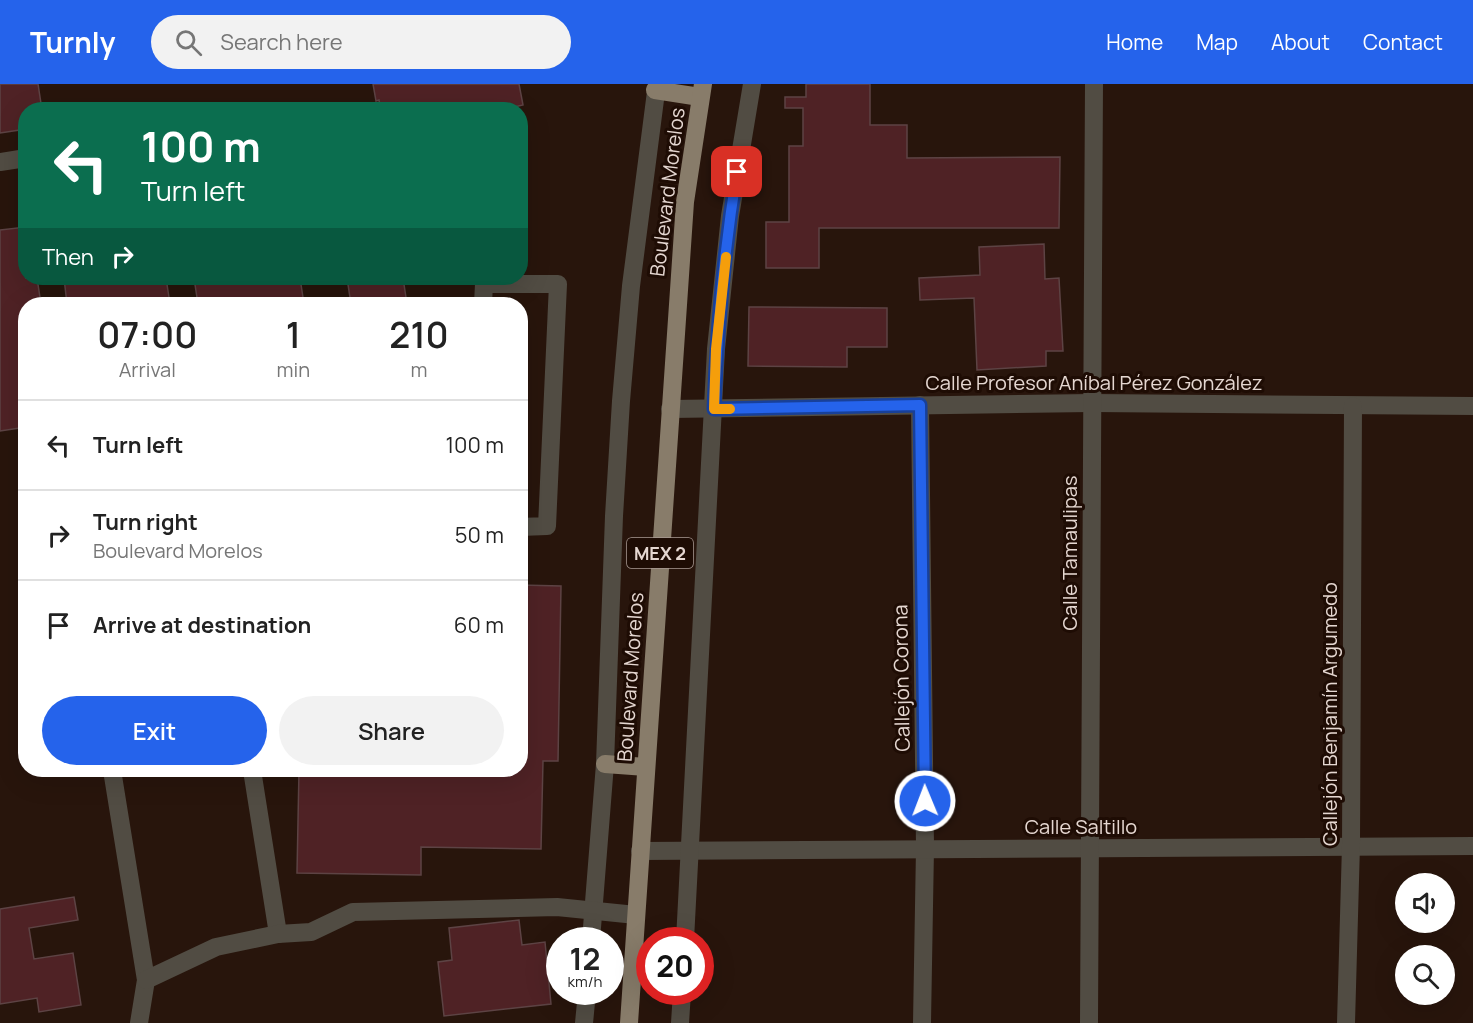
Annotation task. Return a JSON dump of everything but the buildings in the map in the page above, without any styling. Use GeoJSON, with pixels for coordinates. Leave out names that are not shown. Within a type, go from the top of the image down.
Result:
{"type":"FeatureCollection","features":[{"type":"Feature","properties":{"kind":"main road"},"geometry":{"type":"LineString","coordinates":[[656,87],[701,90]]}},
{"type":"Feature","properties":{"kind":"main road","name":"Boulevard Morelos"},"geometry":{"type":"LineString","coordinates":[[629,1023],[685,202],[701,90]]}},
{"type":"Feature","properties":{"kind":"main road"},"geometry":{"type":"LineString","coordinates":[[605,764],[646,767]]}},
{"type":"Feature","properties":{"kind":"street","name":"MEX 2"},"geometry":{"type":"LineString","coordinates":[[686,927],[716,349],[728,237],[752,84]]}},
{"type":"Feature","properties":{"kind":"street","name":"Calle Tamaulipas"},"geometry":{"type":"LineString","coordinates":[[1089,1023],[1094,84]]}},
{"type":"Feature","properties":{"kind":"street","name":"Boulevard Morelos"},"geometry":{"type":"LineString","coordinates":[[592,927],[605,764],[614,516],[621,401],[631,286],[656,87]]}},
{"type":"Feature","properties":{"kind":"street"},"geometry":{"type":"LineString","coordinates":[[0,162],[18,159]]}},
{"type":"Feature","properties":{"kind":"street"},"geometry":{"type":"LineString","coordinates":[[528,284],[558,284],[547,526],[528,527]]}},
{"type":"Feature","properties":{"kind":"street","name":"Calle Profesor Aníbal Pérez González"},"geometry":{"type":"LineString","coordinates":[[670,409],[1092,403],[1473,406]]}},
{"type":"Feature","properties":{"kind":"street","name":"Callejón Corona"},"geometry":{"type":"LineString","coordinates":[[920,405],[925,848],[922,1023]]}},
{"type":"Feature","properties":{"kind":"street","name":"Callejón Benjamín Argumedo"},"geometry":{"type":"LineString","coordinates":[[1346,1023],[1350,845],[1353,406]]}},
{"type":"Feature","properties":{"kind":"street"},"geometry":{"type":"LineString","coordinates":[[113,777],[146,980],[139,1023]]}},
{"type":"Feature","properties":{"kind":"street"},"geometry":{"type":"LineString","coordinates":[[253,777],[278,934]]}},
{"type":"Feature","properties":{"kind":"street","name":"Calle Saltillo"},"geometry":{"type":"LineString","coordinates":[[640,851],[1473,846]]}},
{"type":"Feature","properties":{"kind":"street"},"geometry":{"type":"LineString","coordinates":[[146,980],[216,946],[278,934],[311,932],[353,912],[557,907],[636,915]]}},
{"type":"Feature","properties":{"kind":"street"},"geometry":{"type":"LineString","coordinates":[[584,1023],[585,1005]]}},
{"type":"Feature","properties":{"kind":"street"},"geometry":{"type":"LineString","coordinates":[[680,1023],[681,1005]]}},
{"type":"Feature","properties":{"kind":"slow traffic"},"geometry":{"type":"LineString","coordinates":[[726,257],[716,349],[714,409],[730,409]]}},
{"type":"Feature","properties":{"kind":"route"},"geometry":{"type":"LineString","coordinates":[[737,172],[716,349],[714,409],[920,405],[925,801]]}}]}
